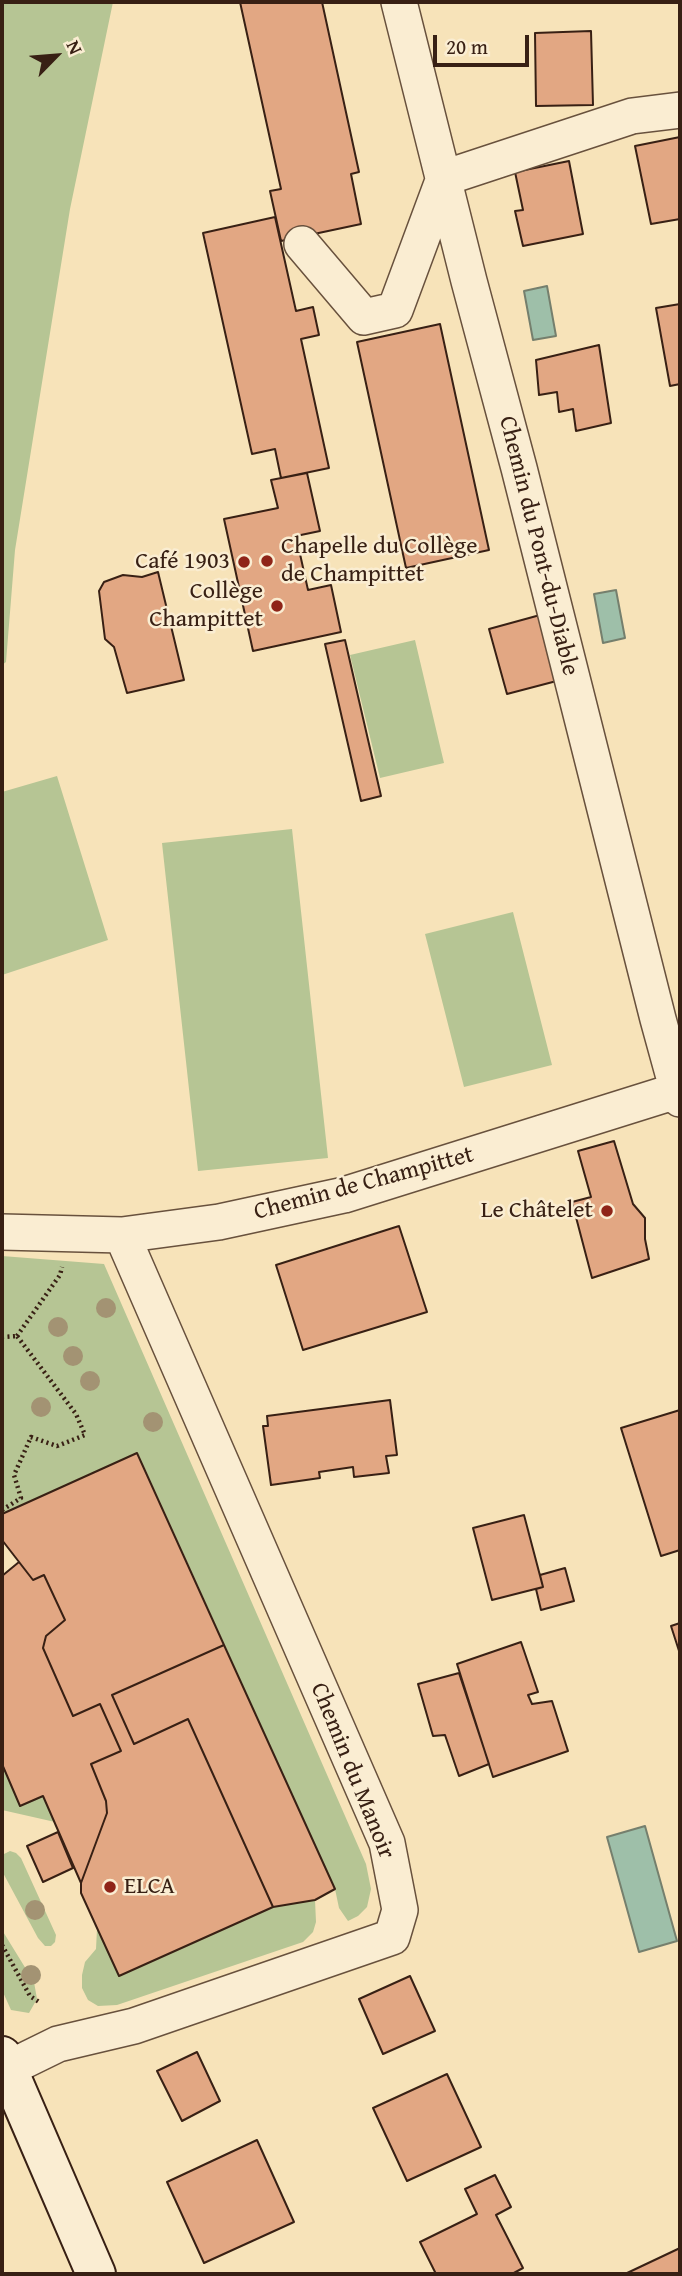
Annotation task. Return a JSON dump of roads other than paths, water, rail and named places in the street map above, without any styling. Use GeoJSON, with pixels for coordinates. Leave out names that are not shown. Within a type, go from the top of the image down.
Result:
{"type":"FeatureCollection","features":[{"type":"Feature","properties":{"kind":"main road"},"geometry":{"type":"LineString","coordinates":[[4,2062],[96,2274]]}},
{"type":"Feature","properties":{"kind":"street","name":"Chemin du Pont-du-Diable"},"geometry":{"type":"LineString","coordinates":[[399,2],[679,1095]]}},
{"type":"Feature","properties":{"kind":"street"},"geometry":{"type":"LineString","coordinates":[[302,244],[364,317],[395,310],[443,178],[632,116],[680,110]]}},
{"type":"Feature","properties":{"kind":"street","name":"Chemin de Champittet"},"geometry":{"type":"LineString","coordinates":[[2,1232],[122,1234],[219,1222],[344,1195],[679,1095]]}},
{"type":"Feature","properties":{"kind":"street","name":"Chemin du Manoir"},"geometry":{"type":"LineString","coordinates":[[4,2062],[69,2040],[134,2026],[391,1937],[400,1910],[387,1843],[122,1234]]}},
{"type":"Feature","properties":{"kind":"place","name":"Chapelle du Collège de Champittet"},"geometry":{"type":"Point","coordinates":[267,561]}},
{"type":"Feature","properties":{"kind":"place","name":"Café 1903"},"geometry":{"type":"Point","coordinates":[244,562]}},
{"type":"Feature","properties":{"kind":"place","name":"Collège Champittet"},"geometry":{"type":"Point","coordinates":[277,606]}},
{"type":"Feature","properties":{"kind":"place","name":"Le Châtelet"},"geometry":{"type":"Point","coordinates":[607,1211]}},
{"type":"Feature","properties":{"kind":"place","name":"ELCA"},"geometry":{"type":"Point","coordinates":[110,1887]}}]}
